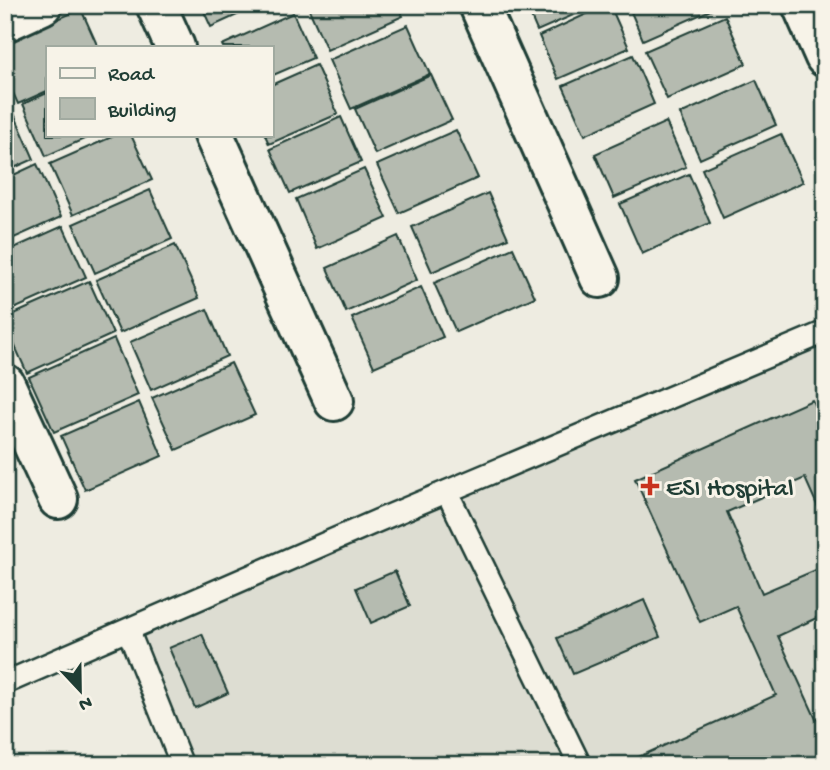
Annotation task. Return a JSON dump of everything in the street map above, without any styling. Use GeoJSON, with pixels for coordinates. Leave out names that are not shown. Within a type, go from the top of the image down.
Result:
{"type":"FeatureCollection","features":[{"type":"Feature","properties":{"kind":"street"},"geometry":{"type":"LineString","coordinates":[[5,22],[42,5]]}},
{"type":"Feature","properties":{"kind":"street"},"geometry":{"type":"LineString","coordinates":[[156,5],[175,46]]}},
{"type":"Feature","properties":{"kind":"street"},"geometry":{"type":"LineString","coordinates":[[479,5],[600,278]]}},
{"type":"Feature","properties":{"kind":"street"},"geometry":{"type":"LineString","coordinates":[[802,5],[825,57]]}},
{"type":"Feature","properties":{"kind":"street"},"geometry":{"type":"LineString","coordinates":[[214,136],[334,401]]}},
{"type":"Feature","properties":{"kind":"street"},"geometry":{"type":"LineString","coordinates":[[5,384],[58,499]]}},
{"type":"Feature","properties":{"kind":"lane"},"geometry":{"type":"LineString","coordinates":[[5,683],[825,332]]}},
{"type":"Feature","properties":{"kind":"lane"},"geometry":{"type":"LineString","coordinates":[[447,492],[580,765]]}},
{"type":"Feature","properties":{"kind":"lane"},"geometry":{"type":"LineString","coordinates":[[128,630],[182,765]]}},
{"type":"Feature","properties":{"kind":"shaded area","name":"ESI Hospital"},"geometry":{"type":"Polygon","coordinates":[[[825,336],[825,765],[183,765],[125,636],[825,336]]]}},
{"type":"Feature","properties":{"kind":"building"},"geometry":{"type":"Polygon","coordinates":[[[201,5],[259,5],[211,27],[201,5]]]}},
{"type":"Feature","properties":{"kind":"building"},"geometry":{"type":"Polygon","coordinates":[[[307,5],[398,5],[403,16],[327,50],[307,5]]]}},
{"type":"Feature","properties":{"kind":"building"},"geometry":{"type":"Polygon","coordinates":[[[526,5],[596,5],[537,31],[526,5]]]}},
{"type":"Feature","properties":{"kind":"building"},"geometry":{"type":"Polygon","coordinates":[[[610,5],[629,48],[558,79],[539,36],[610,5]]]}},
{"type":"Feature","properties":{"kind":"building"},"geometry":{"type":"Polygon","coordinates":[[[628,5],[719,5],[720,6],[643,40],[628,5]]]}},
{"type":"Feature","properties":{"kind":"building"},"geometry":{"type":"Polygon","coordinates":[[[81,9],[98,46],[46,46],[46,91],[18,104],[5,75],[5,42],[81,9]]]}},
{"type":"Feature","properties":{"kind":"building"},"geometry":{"type":"Polygon","coordinates":[[[293,13],[313,58],[273,75],[273,46],[222,45],[293,13]]]}},
{"type":"Feature","properties":{"kind":"building"},"geometry":{"type":"Polygon","coordinates":[[[725,16],[746,64],[667,99],[645,51],[725,16]]]}},
{"type":"Feature","properties":{"kind":"building"},"geometry":{"type":"Polygon","coordinates":[[[408,25],[430,74],[351,109],[329,60],[408,25]]]}},
{"type":"Feature","properties":{"kind":"building"},"geometry":{"type":"Polygon","coordinates":[[[633,55],[654,104],[585,135],[563,86],[633,55]]]}},
{"type":"Feature","properties":{"kind":"building"},"geometry":{"type":"Polygon","coordinates":[[[316,65],[338,114],[269,144],[265,136],[273,136],[273,84],[316,65]]]}},
{"type":"Feature","properties":{"kind":"building"},"geometry":{"type":"Polygon","coordinates":[[[431,75],[452,120],[375,154],[355,109],[431,75]]]}},
{"type":"Feature","properties":{"kind":"building"},"geometry":{"type":"Polygon","coordinates":[[[756,80],[776,125],[700,159],[680,114],[756,80]]]}},
{"type":"Feature","properties":{"kind":"building"},"geometry":{"type":"Polygon","coordinates":[[[46,93],[46,136],[91,136],[46,156],[23,104],[46,93]]]}},
{"type":"Feature","properties":{"kind":"building"},"geometry":{"type":"Polygon","coordinates":[[[12,109],[34,159],[5,172],[5,112],[12,109]]]}},
{"type":"Feature","properties":{"kind":"building"},"geometry":{"type":"Polygon","coordinates":[[[341,117],[361,162],[290,193],[270,149],[341,117]]]}},
{"type":"Feature","properties":{"kind":"building"},"geometry":{"type":"Polygon","coordinates":[[[666,122],[686,167],[614,198],[595,154],[666,122]]]}},
{"type":"Feature","properties":{"kind":"building"},"geometry":{"type":"Polygon","coordinates":[[[456,130],[478,178],[399,213],[377,165],[456,130]]]}},
{"type":"Feature","properties":{"kind":"building"},"geometry":{"type":"Polygon","coordinates":[[[781,134],[803,182],[723,218],[702,169],[781,134]]]}},
{"type":"Feature","properties":{"kind":"building"},"geometry":{"type":"Polygon","coordinates":[[[114,136],[131,136],[152,180],[73,215],[50,164],[114,136]]]}},
{"type":"Feature","properties":{"kind":"building"},"geometry":{"type":"Polygon","coordinates":[[[37,164],[61,217],[5,242],[5,179],[37,164]]]}},
{"type":"Feature","properties":{"kind":"building"},"geometry":{"type":"Polygon","coordinates":[[[364,169],[387,218],[317,249],[296,199],[364,169]]]}},
{"type":"Feature","properties":{"kind":"building"},"geometry":{"type":"Polygon","coordinates":[[[689,174],[710,223],[642,254],[620,204],[689,174]]]}},
{"type":"Feature","properties":{"kind":"building"},"geometry":{"type":"Polygon","coordinates":[[[150,190],[172,239],[95,273],[73,224],[150,190]]]}},
{"type":"Feature","properties":{"kind":"building"},"geometry":{"type":"Polygon","coordinates":[[[488,193],[508,238],[432,272],[412,227],[488,193]]]}},
{"type":"Feature","properties":{"kind":"building"},"geometry":{"type":"Polygon","coordinates":[[[63,226],[86,277],[5,313],[5,252],[63,226]]]}},
{"type":"Feature","properties":{"kind":"building"},"geometry":{"type":"Polygon","coordinates":[[[398,236],[417,280],[346,312],[327,268],[398,236]]]}},
{"type":"Feature","properties":{"kind":"building"},"geometry":{"type":"Polygon","coordinates":[[[175,245],[199,298],[120,333],[96,280],[175,245]]]}},
{"type":"Feature","properties":{"kind":"building"},"geometry":{"type":"Polygon","coordinates":[[[513,248],[535,297],[456,332],[434,283],[513,248]]]}},
{"type":"Feature","properties":{"kind":"building"},"geometry":{"type":"Polygon","coordinates":[[[89,281],[113,334],[27,373],[5,324],[5,318],[89,281]]]}},
{"type":"Feature","properties":{"kind":"building"},"geometry":{"type":"Polygon","coordinates":[[[421,287],[443,337],[374,367],[352,318],[421,287]]]}},
{"type":"Feature","properties":{"kind":"building"},"geometry":{"type":"Polygon","coordinates":[[[207,309],[227,356],[151,390],[130,342],[207,309]]]}},
{"type":"Feature","properties":{"kind":"building"},"geometry":{"type":"Polygon","coordinates":[[[114,339],[138,395],[54,432],[29,377],[114,339]]]}},
{"type":"Feature","properties":{"kind":"building"},"geometry":{"type":"Polygon","coordinates":[[[231,363],[255,415],[176,450],[152,398],[231,363]]]}},
{"type":"Feature","properties":{"kind":"building"},"geometry":{"type":"Polygon","coordinates":[[[812,400],[825,428],[825,523],[805,478],[727,512],[762,593],[825,566],[825,614],[778,636],[816,719],[825,716],[825,765],[621,765],[776,695],[736,606],[700,622],[635,479],[812,400]]]}},
{"type":"Feature","properties":{"kind":"building"},"geometry":{"type":"Polygon","coordinates":[[[139,402],[162,456],[85,490],[61,436],[139,402]]]}},
{"type":"Feature","properties":{"kind":"building"},"geometry":{"type":"Polygon","coordinates":[[[395,571],[410,606],[371,623],[356,588],[395,571]]]}},
{"type":"Feature","properties":{"kind":"building"},"geometry":{"type":"Polygon","coordinates":[[[644,600],[660,637],[573,674],[557,638],[644,600]]]}},
{"type":"Feature","properties":{"kind":"building"},"geometry":{"type":"Polygon","coordinates":[[[202,634],[228,693],[195,708],[169,648],[202,634]]]}},
{"type":"Feature","properties":{"kind":"place","name":"ESI Hospital"},"geometry":{"type":"Point","coordinates":[650,486]}}]}
